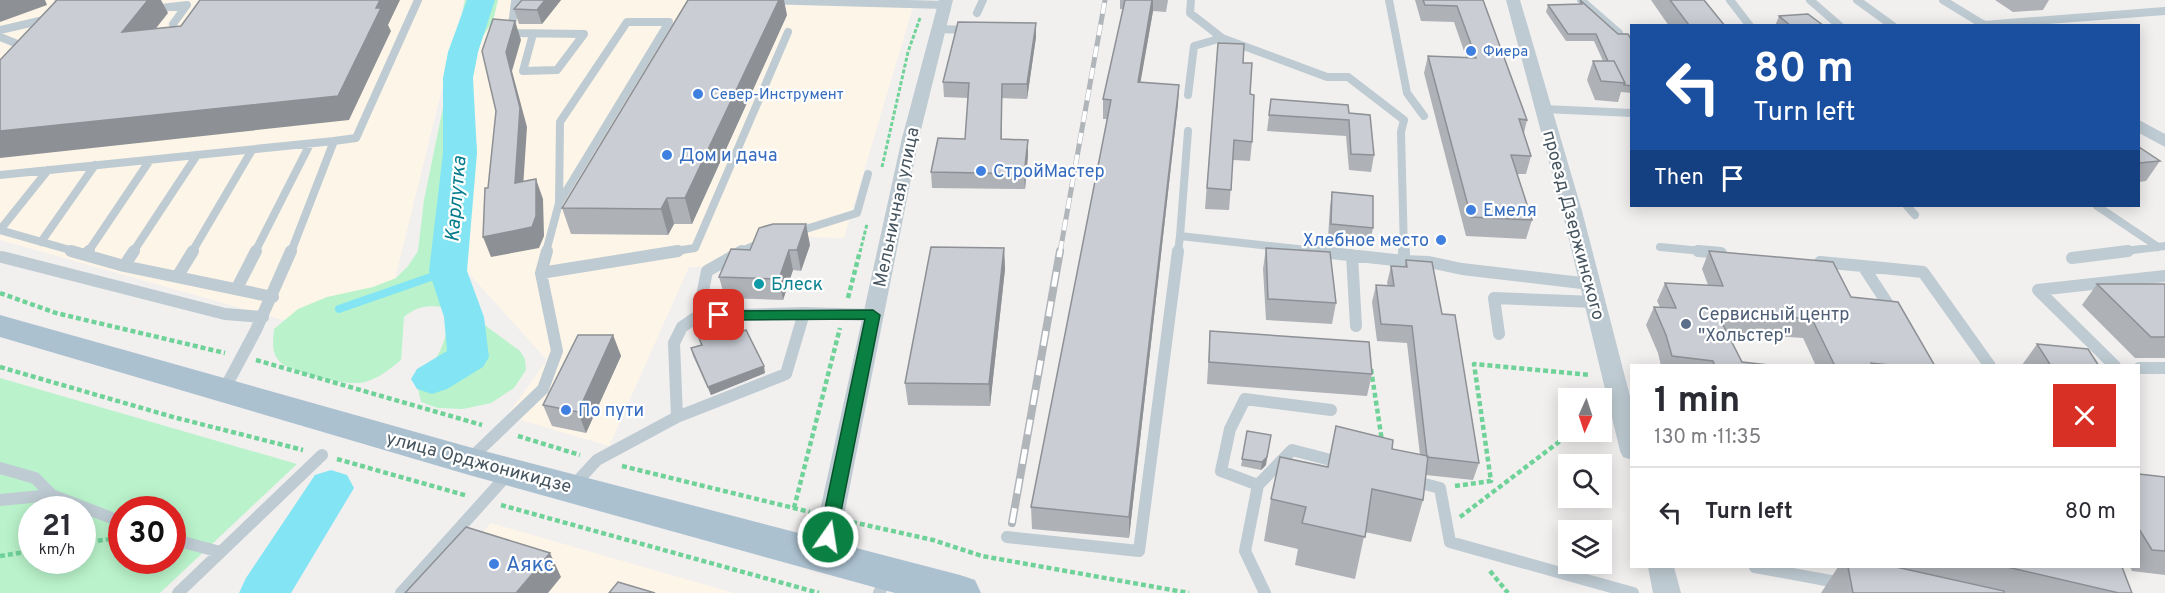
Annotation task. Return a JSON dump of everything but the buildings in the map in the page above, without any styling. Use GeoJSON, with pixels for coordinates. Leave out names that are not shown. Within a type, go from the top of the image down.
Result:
{"type":"FeatureCollection","features":[{"type":"Feature","properties":{"kind":"main road","name":"улица Орджоникидзе"},"geometry":{"type":"LineString","coordinates":[[0,326],[469,461],[511,471],[584,474],[821,575],[960,593]]}},
{"type":"Feature","properties":{"kind":"street","name":"проезд Дзержинского"},"geometry":{"type":"LineString","coordinates":[[1513,0],[1544,109],[1630,440]]}},
{"type":"Feature","properties":{"kind":"street","name":"Мельничная улица"},"geometry":{"type":"LineString","coordinates":[[821,575],[905,163],[937,29],[938,3]]}},
{"type":"Feature","properties":{"kind":"street"},"geometry":{"type":"LineString","coordinates":[[2140,126],[2165,142]]}},
{"type":"Feature","properties":{"kind":"street"},"geometry":{"type":"LineString","coordinates":[[1661,568],[1667,593]]}},
{"type":"Feature","properties":{"kind":"lane"},"geometry":{"type":"LineString","coordinates":[[38,33],[52,18],[58,0]]}},
{"type":"Feature","properties":{"kind":"lane"},"geometry":{"type":"LineString","coordinates":[[0,175],[356,138],[418,0]]}},
{"type":"Feature","properties":{"kind":"lane"},"geometry":{"type":"LineString","coordinates":[[520,0],[515,2],[511,33],[584,34],[557,70],[523,71],[533,34]]}},
{"type":"Feature","properties":{"kind":"lane"},"geometry":{"type":"LineString","coordinates":[[758,0],[938,3]]}},
{"type":"Feature","properties":{"kind":"lane"},"geometry":{"type":"LineString","coordinates":[[977,13],[982,0]]}},
{"type":"Feature","properties":{"kind":"lane"},"geometry":{"type":"LineString","coordinates":[[1191,0],[1190,13],[1222,38],[1327,77],[1348,77],[1404,120],[1401,132],[1404,261]]}},
{"type":"Feature","properties":{"kind":"lane"},"geometry":{"type":"LineString","coordinates":[[1389,0],[1407,93],[1424,116]]}},
{"type":"Feature","properties":{"kind":"lane"},"geometry":{"type":"LineString","coordinates":[[1581,0],[1619,33]]}},
{"type":"Feature","properties":{"kind":"lane"},"geometry":{"type":"LineString","coordinates":[[1731,0],[1749,24]]}},
{"type":"Feature","properties":{"kind":"lane"},"geometry":{"type":"LineString","coordinates":[[1810,0],[1837,24]]}},
{"type":"Feature","properties":{"kind":"lane"},"geometry":{"type":"LineString","coordinates":[[1857,0],[1890,24]]}},
{"type":"Feature","properties":{"kind":"lane"},"geometry":{"type":"LineString","coordinates":[[1943,0],[1982,24]]}},
{"type":"Feature","properties":{"kind":"lane"},"geometry":{"type":"LineString","coordinates":[[142,10],[188,5],[173,24]]}},
{"type":"Feature","properties":{"kind":"lane"},"geometry":{"type":"LineString","coordinates":[[1996,24],[2165,10]]}},
{"type":"Feature","properties":{"kind":"lane"},"geometry":{"type":"LineString","coordinates":[[0,30],[63,17]]}},
{"type":"Feature","properties":{"kind":"lane"},"geometry":{"type":"LineString","coordinates":[[469,461],[543,389],[557,351],[541,273],[559,203],[560,122],[627,22],[669,22],[559,203]]}},
{"type":"Feature","properties":{"kind":"lane"},"geometry":{"type":"LineString","coordinates":[[937,29],[985,31]]}},
{"type":"Feature","properties":{"kind":"lane"},"geometry":{"type":"LineString","coordinates":[[541,273],[695,248],[788,32]]}},
{"type":"Feature","properties":{"kind":"lane"},"geometry":{"type":"LineString","coordinates":[[0,37],[25,47]]}},
{"type":"Feature","properties":{"kind":"lane"},"geometry":{"type":"LineString","coordinates":[[1188,95],[1194,46],[1222,38]]}},
{"type":"Feature","properties":{"kind":"lane"},"geometry":{"type":"LineString","coordinates":[[18,55],[32,40]]}},
{"type":"Feature","properties":{"kind":"lane"},"geometry":{"type":"LineString","coordinates":[[1544,109],[1630,112]]}},
{"type":"Feature","properties":{"kind":"lane"},"geometry":{"type":"LineString","coordinates":[[1007,537],[1139,551],[1180,236],[1188,130]]}},
{"type":"Feature","properties":{"kind":"lane"},"geometry":{"type":"LineString","coordinates":[[223,391],[244,357],[273,297],[334,141]]}},
{"type":"Feature","properties":{"kind":"lane"},"geometry":{"type":"LineString","coordinates":[[237,288],[310,144]]}},
{"type":"Feature","properties":{"kind":"lane"},"geometry":{"type":"LineString","coordinates":[[177,277],[252,150]]}},
{"type":"Feature","properties":{"kind":"lane"},"geometry":{"type":"LineString","coordinates":[[124,266],[197,155]]}},
{"type":"Feature","properties":{"kind":"lane"},"geometry":{"type":"LineString","coordinates":[[86,255],[150,160]]}},
{"type":"Feature","properties":{"kind":"lane"},"geometry":{"type":"LineString","coordinates":[[41,242],[95,165]]}},
{"type":"Feature","properties":{"kind":"lane"},"geometry":{"type":"LineString","coordinates":[[48,170],[0,230],[124,266],[273,297]]}},
{"type":"Feature","properties":{"kind":"lane"},"geometry":{"type":"LineString","coordinates":[[782,236],[857,213],[868,174]]}},
{"type":"Feature","properties":{"kind":"lane"},"geometry":{"type":"LineString","coordinates":[[1908,207],[1915,215]]}},
{"type":"Feature","properties":{"kind":"lane"},"geometry":{"type":"LineString","coordinates":[[2099,207],[2161,247]]}},
{"type":"Feature","properties":{"kind":"lane"},"geometry":{"type":"LineString","coordinates":[[1180,236],[1404,261],[1429,261],[1592,293]]}},
{"type":"Feature","properties":{"kind":"lane"},"geometry":{"type":"LineString","coordinates":[[698,316],[706,271],[750,246],[772,240]]}},
{"type":"Feature","properties":{"kind":"lane"},"geometry":{"type":"LineString","coordinates":[[1660,247],[1727,253]]}},
{"type":"Feature","properties":{"kind":"lane"},"geometry":{"type":"LineString","coordinates":[[2072,258],[2161,247]]}},
{"type":"Feature","properties":{"kind":"lane"},"geometry":{"type":"LineString","coordinates":[[1352,255],[1356,326]]}},
{"type":"Feature","properties":{"kind":"lane"},"geometry":{"type":"LineString","coordinates":[[2,256],[225,314],[263,317]]}},
{"type":"Feature","properties":{"kind":"lane"},"geometry":{"type":"LineString","coordinates":[[1807,260],[1923,272],[1989,364]]}},
{"type":"Feature","properties":{"kind":"lane"},"geometry":{"type":"LineString","coordinates":[[1863,266],[1901,326]]}},
{"type":"Feature","properties":{"kind":"lane"},"geometry":{"type":"LineString","coordinates":[[2113,364],[2038,290],[2165,276]]}},
{"type":"Feature","properties":{"kind":"lane"},"geometry":{"type":"LineString","coordinates":[[1499,334],[1494,298],[1592,293]]}},
{"type":"Feature","properties":{"kind":"lane"},"geometry":{"type":"LineString","coordinates":[[584,474],[677,417],[786,374],[804,314]]}},
{"type":"Feature","properties":{"kind":"lane"},"geometry":{"type":"LineString","coordinates":[[677,417],[674,343],[682,327],[698,316],[873,315]]}},
{"type":"Feature","properties":{"kind":"lane"},"geometry":{"type":"LineString","coordinates":[[2140,368],[2165,368]]}},
{"type":"Feature","properties":{"kind":"lane"},"geometry":{"type":"LineString","coordinates":[[1258,485],[1221,471],[1230,429],[1245,399],[1332,410]]}},
{"type":"Feature","properties":{"kind":"lane"},"geometry":{"type":"LineString","coordinates":[[1265,593],[1245,551],[1258,485],[1292,450],[1360,468]]}},
{"type":"Feature","properties":{"kind":"lane"},"geometry":{"type":"LineString","coordinates":[[178,593],[322,455]]}},
{"type":"Feature","properties":{"kind":"lane"},"geometry":{"type":"LineString","coordinates":[[0,468],[35,478],[52,495],[108,517]]}},
{"type":"Feature","properties":{"kind":"lane"},"geometry":{"type":"LineString","coordinates":[[401,593],[511,471]]}},
{"type":"Feature","properties":{"kind":"lane"},"geometry":{"type":"LineString","coordinates":[[1394,476],[1440,488],[1450,542],[1633,593]]}},
{"type":"Feature","properties":{"kind":"lane"},"geometry":{"type":"LineString","coordinates":[[0,500],[52,495]]}},
{"type":"Feature","properties":{"kind":"lane"},"geometry":{"type":"LineString","coordinates":[[186,543],[220,552]]}},
{"type":"Feature","properties":{"kind":"lane"},"geometry":{"type":"LineString","coordinates":[[1760,568],[1858,586]]}},
{"type":"Feature","properties":{"kind":"path"},"geometry":{"type":"LineString","coordinates":[[880,174],[908,52],[938,3]]}},
{"type":"Feature","properties":{"kind":"path"},"geometry":{"type":"LineString","coordinates":[[794,508],[869,218]]}},
{"type":"Feature","properties":{"kind":"path"},"geometry":{"type":"LineString","coordinates":[[0,293],[56,313],[244,357],[499,430],[584,474],[794,508],[933,540],[982,556],[1189,593]]}},
{"type":"Feature","properties":{"kind":"path"},"geometry":{"type":"LineString","coordinates":[[1356,326],[1369,349],[1382,442]]}},
{"type":"Feature","properties":{"kind":"path"},"geometry":{"type":"LineString","coordinates":[[1440,488],[1491,481],[1474,364],[1614,378]]}},
{"type":"Feature","properties":{"kind":"path"},"geometry":{"type":"LineString","coordinates":[[0,367],[173,417],[485,500],[821,575]]}},
{"type":"Feature","properties":{"kind":"path"},"geometry":{"type":"LineString","coordinates":[[1447,527],[1559,442]]}},
{"type":"Feature","properties":{"kind":"path"},"geometry":{"type":"LineString","coordinates":[[0,556],[18,553]]}},
{"type":"Feature","properties":{"kind":"shaded area"},"geometry":{"type":"Polygon","coordinates":[[[0,0],[464,0],[388,307],[319,330],[0,240],[0,0]]]}},
{"type":"Feature","properties":{"kind":"shaded area"},"geometry":{"type":"Polygon","coordinates":[[[498,0],[915,0],[844,238],[765,236],[753,267],[689,267],[609,446],[507,416],[547,360],[464,268],[477,149],[466,78],[483,36],[493,21],[498,0]]]}},
{"type":"Feature","properties":{"kind":"shaded area"},"geometry":{"type":"Polygon","coordinates":[[[491,523],[734,593],[429,593],[491,523]]]}},
{"type":"Feature","properties":{"kind":"green space"},"geometry":{"type":"Polygon","coordinates":[[[465,0],[498,0],[493,21],[483,36],[466,78],[477,149],[464,267],[474,310],[482,323],[520,351],[525,359],[526,370],[514,388],[491,403],[463,409],[438,408],[421,402],[418,389],[444,339],[447,318],[444,307],[422,307],[404,317],[401,360],[384,373],[365,382],[333,381],[285,366],[275,354],[273,342],[274,329],[298,309],[327,297],[373,287],[396,278],[418,251],[424,200],[465,0]]]}},
{"type":"Feature","properties":{"kind":"green space"},"geometry":{"type":"Polygon","coordinates":[[[0,378],[297,464],[186,569],[186,496],[108,496],[108,574],[180,574],[160,593],[0,593],[0,378]]]}},
{"type":"Feature","properties":{"kind":"waterway","name":"Карлутка"},"geometry":{"type":"LineString","coordinates":[[432,379],[468,357],[464,317],[448,271],[460,153],[458,78],[463,52],[481,0]]}},
{"type":"Feature","properties":{"kind":"waterway"},"geometry":{"type":"LineString","coordinates":[[339,309],[448,271]]}},
{"type":"Feature","properties":{"kind":"waterway","name":"Карлутка"},"geometry":{"type":"LineString","coordinates":[[264,593],[331,488]]}},
{"type":"Feature","properties":{"kind":"railway"},"geometry":{"type":"LineString","coordinates":[[1060,252],[1105,0]]}},
{"type":"Feature","properties":{"kind":"railway"},"geometry":{"type":"LineString","coordinates":[[1012,523],[1060,251]]}},
{"type":"Feature","properties":{"kind":"place","name":"Фиера"},"geometry":{"type":"Point","coordinates":[1471,51]}},
{"type":"Feature","properties":{"kind":"place","name":"Север-Инструмент"},"geometry":{"type":"Point","coordinates":[698,94]}},
{"type":"Feature","properties":{"kind":"place","name":"Дом и дача"},"geometry":{"type":"Point","coordinates":[667,155]}},
{"type":"Feature","properties":{"kind":"place","name":"СтройМастер"},"geometry":{"type":"Point","coordinates":[981,171]}},
{"type":"Feature","properties":{"kind":"place","name":"Емеля"},"geometry":{"type":"Point","coordinates":[1471,210]}},
{"type":"Feature","properties":{"kind":"place","name":"Хлебное место"},"geometry":{"type":"Point","coordinates":[1441,240]}},
{"type":"Feature","properties":{"kind":"place","name":"Блеск"},"geometry":{"type":"Point","coordinates":[759,284]}},
{"type":"Feature","properties":{"kind":"place","name":"Сервисный центр \"Хольстер\""},"geometry":{"type":"Point","coordinates":[1686,324]}},
{"type":"Feature","properties":{"kind":"place","name":"По пути"},"geometry":{"type":"Point","coordinates":[566,410]}},
{"type":"Feature","properties":{"kind":"place","name":"Аякс"},"geometry":{"type":"Point","coordinates":[494,564]}},
{"type":"Feature","properties":{"kind":"route"},"geometry":{"type":"LineString","coordinates":[[719,315],[873,315],[828,537]]}}]}
